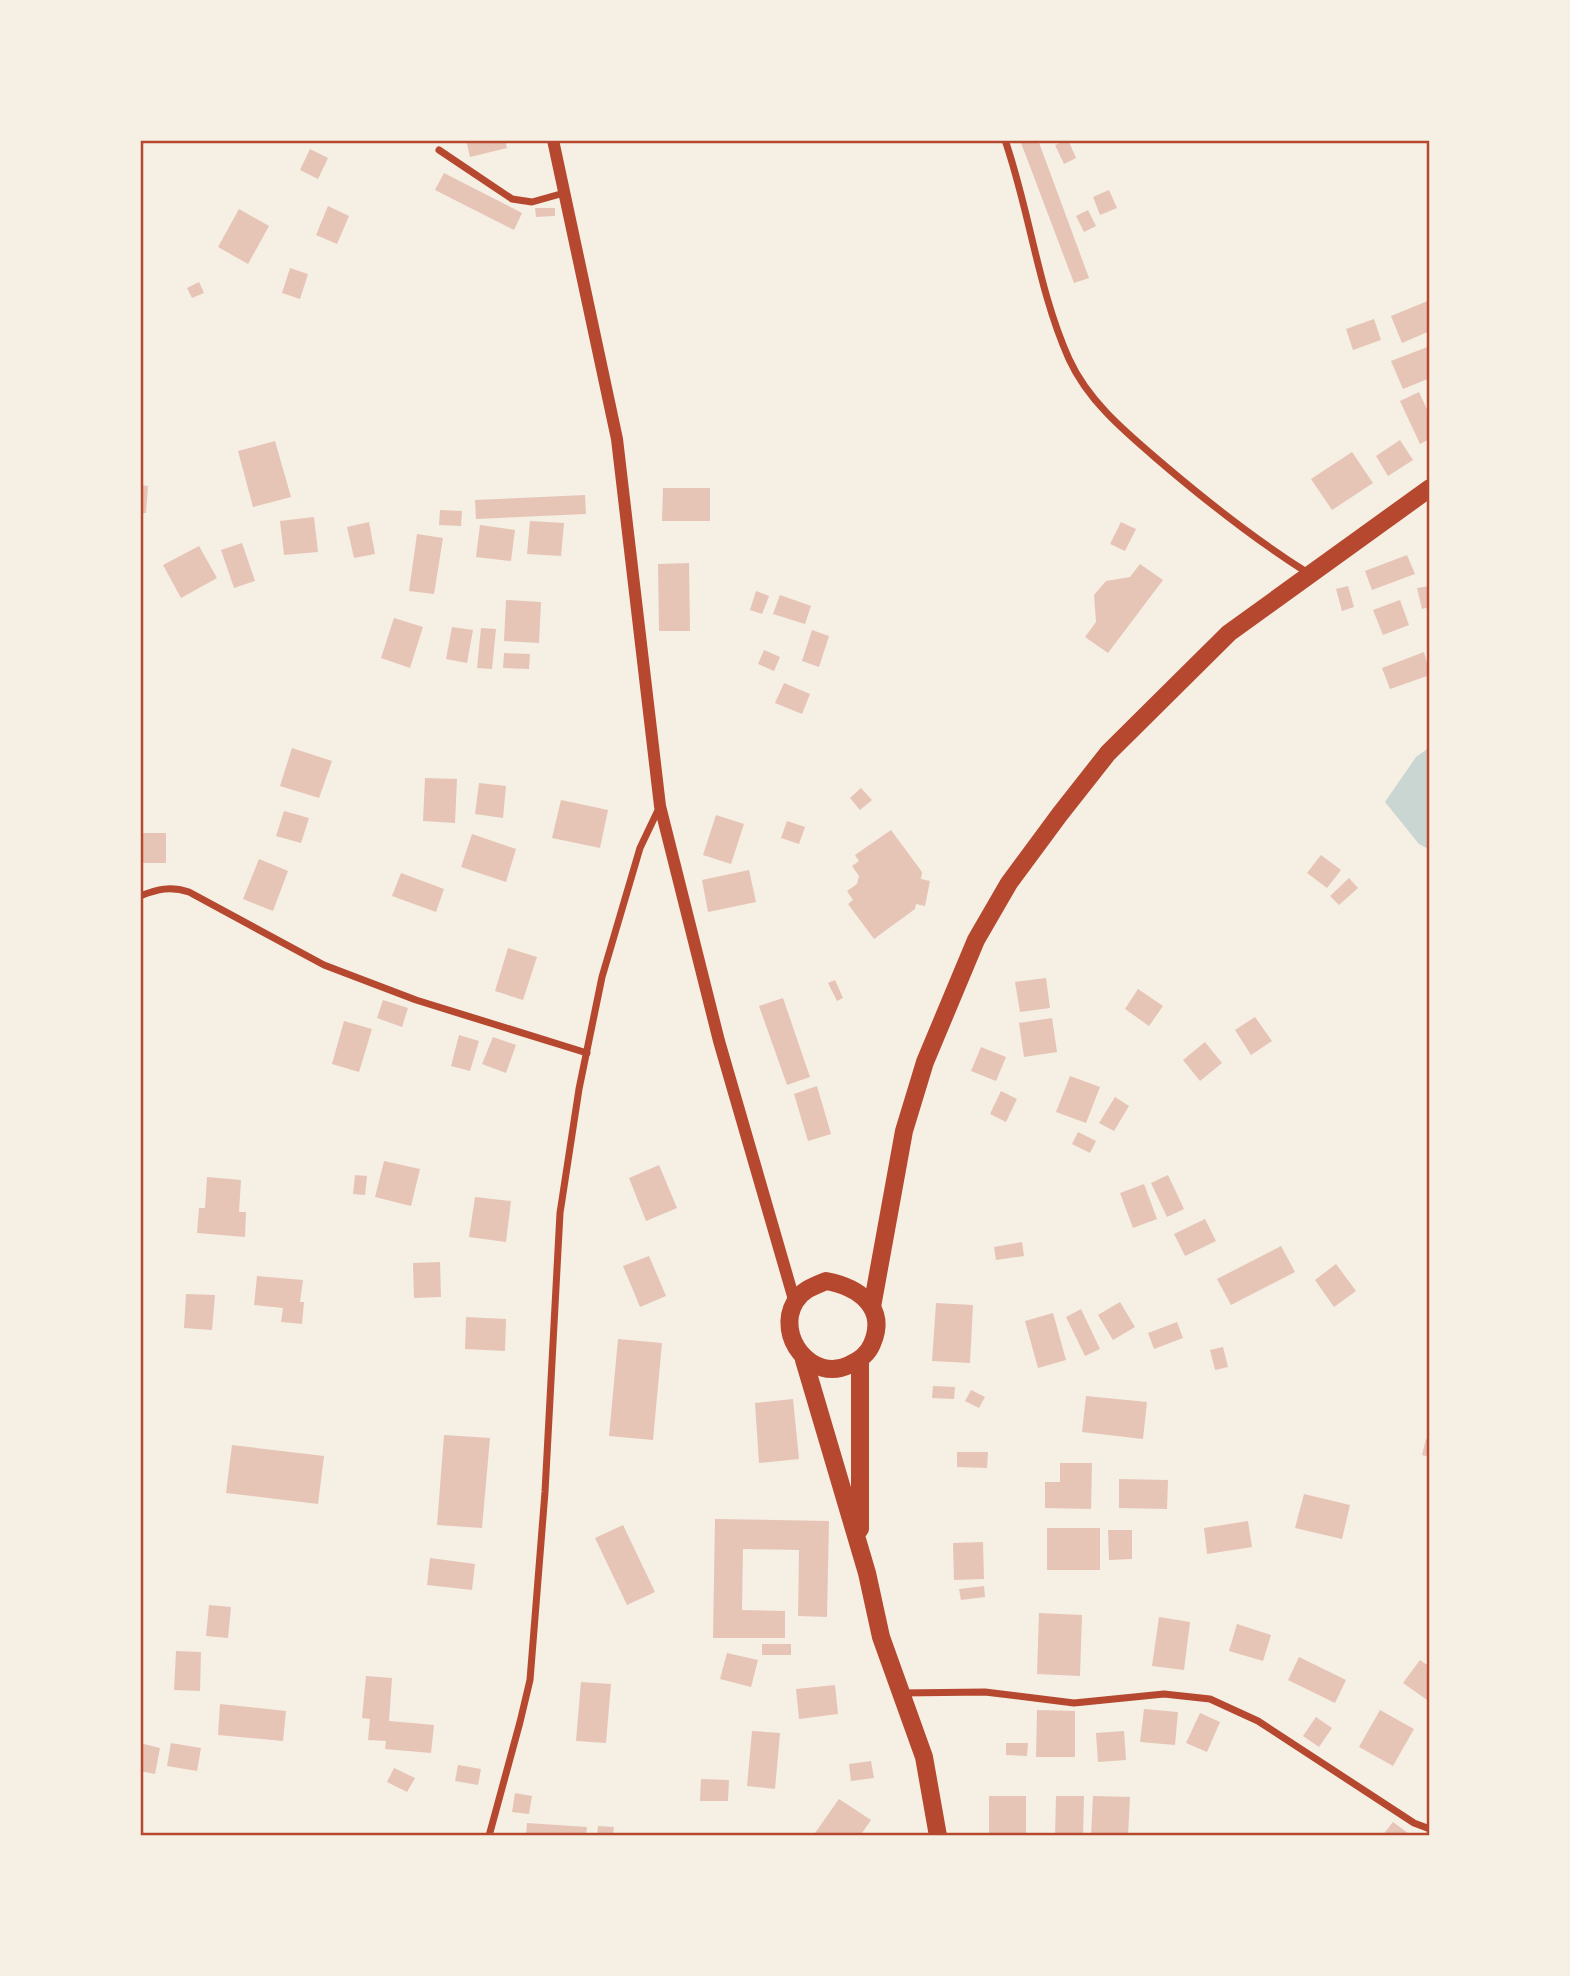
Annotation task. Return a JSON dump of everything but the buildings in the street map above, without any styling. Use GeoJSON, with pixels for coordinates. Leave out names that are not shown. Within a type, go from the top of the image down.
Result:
{"type":"FeatureCollection","features":[{"type":"Feature","properties":{"kind":"main road"},"geometry":{"type":"LineString","coordinates":[[804,1360],[822,1369],[842,1369],[860,1360],[872,1345],[876,1326],[872,1307],[904,1131],[925,1062],[976,940],[1009,883],[1108,753],[1229,633],[1430,488]]}},
{"type":"Feature","properties":{"kind":"main road"},"geometry":{"type":"LineString","coordinates":[[872,1307],[859,1292],[842,1284],[826,1281],[808,1288],[794,1303],[790,1322],[794,1344],[804,1360],[867,1573],[881,1637],[924,1757],[938,1836]]}},
{"type":"Feature","properties":{"kind":"main road"},"geometry":{"type":"LineString","coordinates":[[860,1360],[860,1550]]}},
{"type":"Feature","properties":{"kind":"street"},"geometry":{"type":"LineString","coordinates":[[553,140],[617,439],[660,806],[719,1041],[794,1303]]}},
{"type":"Feature","properties":{"kind":"street"},"geometry":{"type":"LineString","coordinates":[[1005,140],[1051,308],[1070,360],[1089,392],[1118,425],[1198,494],[1268,548],[1311,575]]}},
{"type":"Feature","properties":{"kind":"street"},"geometry":{"type":"LineString","coordinates":[[439,150],[512,199],[532,202],[564,193]]}},
{"type":"Feature","properties":{"kind":"street"},"geometry":{"type":"LineString","coordinates":[[489,1836],[530,1680],[545,1492],[560,1213],[602,977],[640,848],[660,806]]}},
{"type":"Feature","properties":{"kind":"street"},"geometry":{"type":"LineString","coordinates":[[140,896],[173,887],[189,892],[324,965],[416,1000],[587,1053]]}},
{"type":"Feature","properties":{"kind":"street"},"geometry":{"type":"LineString","coordinates":[[900,1693],[985,1692],[1074,1703],[1164,1694],[1210,1699],[1258,1721],[1414,1823],[1430,1829]]}},
{"type":"Feature","properties":{"kind":"shaded area"},"geometry":{"type":"Polygon","coordinates":[[[1430,747],[1430,850],[1419,844],[1385,802],[1416,757],[1430,747]]]}}]}
